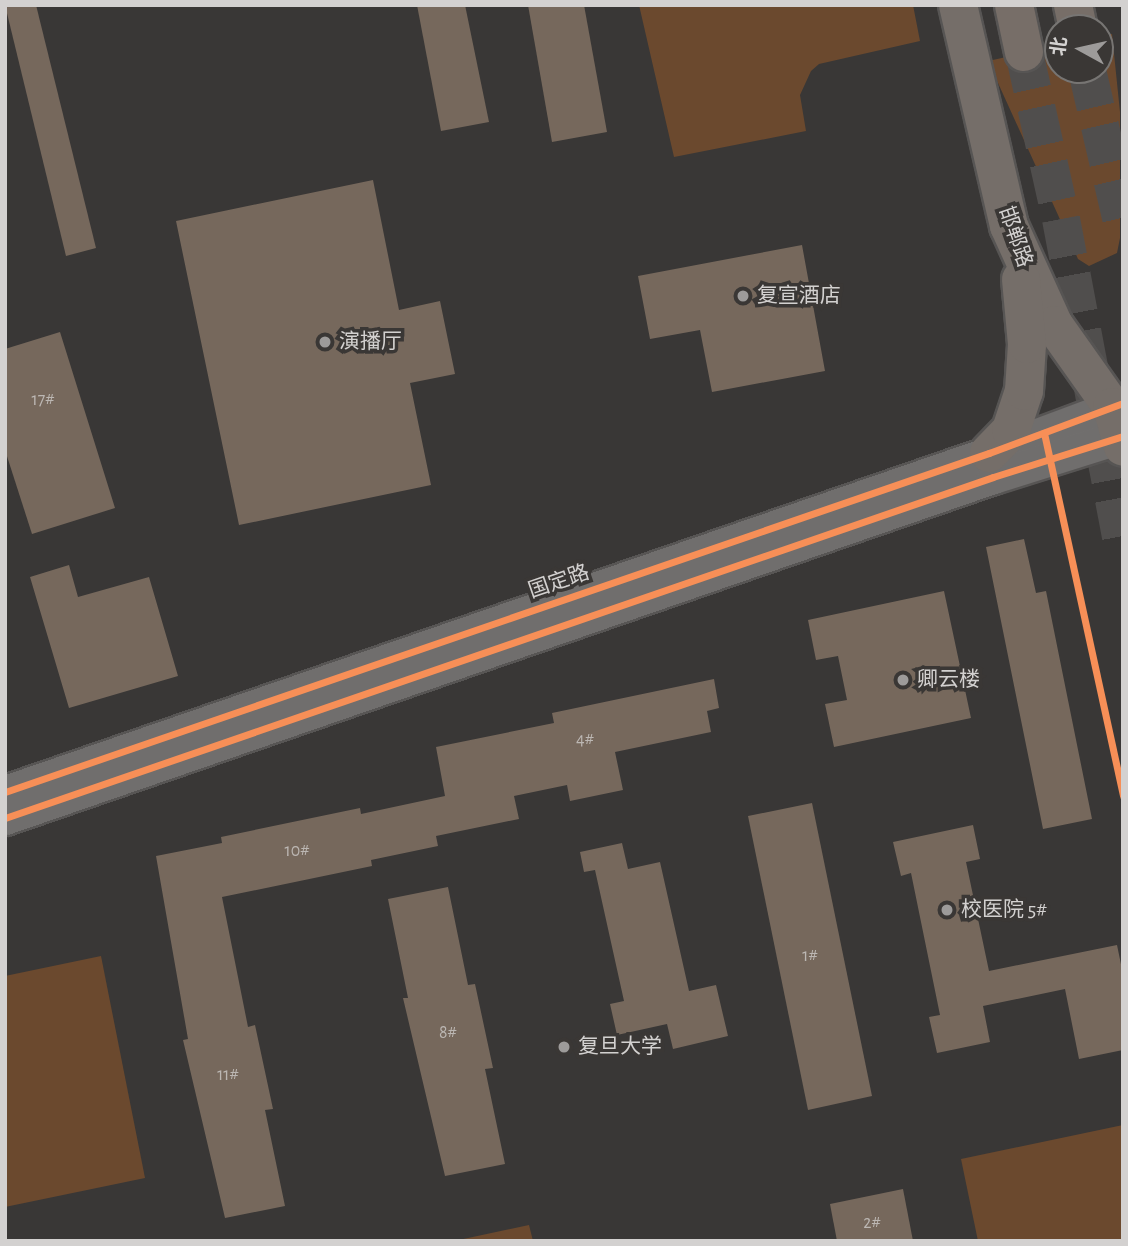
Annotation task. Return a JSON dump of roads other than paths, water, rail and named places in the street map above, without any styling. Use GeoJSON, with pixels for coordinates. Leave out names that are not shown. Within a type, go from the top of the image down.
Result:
{"type":"FeatureCollection","features":[{"type":"Feature","properties":{"kind":"highway"},"geometry":{"type":"LineString","coordinates":[[1014,5],[1024,52]]}},
{"type":"Feature","properties":{"kind":"main road","name":"邯郸路"},"geometry":{"type":"LineString","coordinates":[[958,5],[1009,226],[1054,325],[1120,426]]}},
{"type":"Feature","properties":{"kind":"main road"},"geometry":{"type":"LineString","coordinates":[[989,453],[1010,430],[1026,366],[1024,296],[1009,226]]}},
{"type":"Feature","properties":{"kind":"street","name":"国定路"},"geometry":{"type":"LineString","coordinates":[[5,792],[989,453],[1120,426]]}},
{"type":"Feature","properties":{"kind":"street"},"geometry":{"type":"LineString","coordinates":[[5,818],[1120,426]]}},
{"type":"Feature","properties":{"kind":"tunnel"},"geometry":{"type":"LineString","coordinates":[[1024,52],[1061,219],[1123,548]]}},
{"type":"Feature","properties":{"kind":"tunnel"},"geometry":{"type":"LineString","coordinates":[[1090,84],[1123,226]]}},
{"type":"Feature","properties":{"kind":"place","name":"复宣酒店"},"geometry":{"type":"Point","coordinates":[743,296]}},
{"type":"Feature","properties":{"kind":"place","name":"演播厅"},"geometry":{"type":"Point","coordinates":[325,342]}},
{"type":"Feature","properties":{"kind":"place","name":"卿云楼"},"geometry":{"type":"Point","coordinates":[903,680]}},
{"type":"Feature","properties":{"kind":"place","name":"校医院 5#"},"geometry":{"type":"Point","coordinates":[947,910]}},
{"type":"Feature","properties":{"kind":"place","name":"复旦大学"},"geometry":{"type":"Point","coordinates":[564,1047]}}]}
